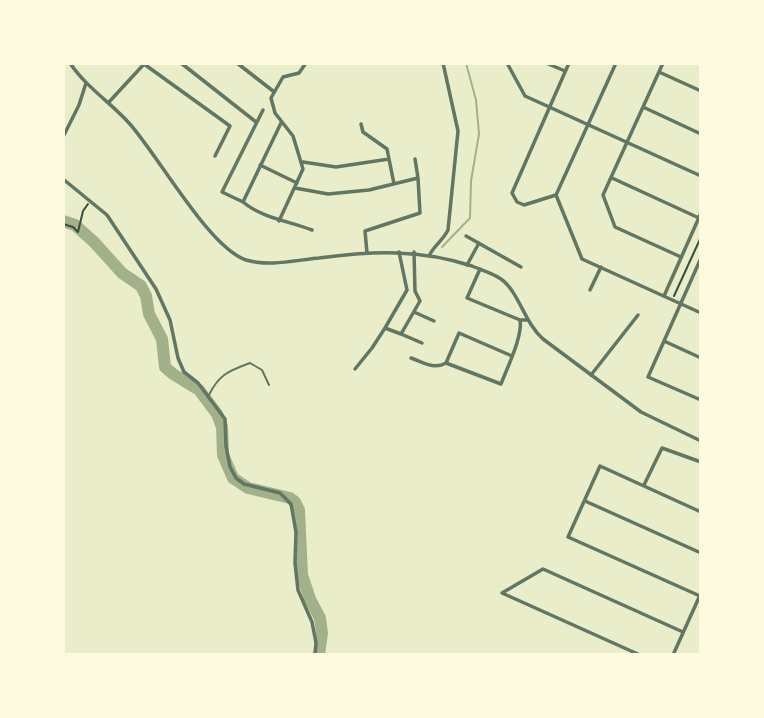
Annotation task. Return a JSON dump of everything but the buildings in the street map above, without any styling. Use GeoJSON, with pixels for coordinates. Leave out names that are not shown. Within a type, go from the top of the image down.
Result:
{"type":"FeatureCollection","features":[{"type":"Feature","properties":{"kind":"street"},"geometry":{"type":"LineString","coordinates":[[70,63],[140,136],[212,235],[232,253],[245,260],[278,263],[367,253],[414,252],[430,254],[480,270],[505,282],[527,320],[544,339],[641,412],[701,440]]}},
{"type":"Feature","properties":{"kind":"street"},"geometry":{"type":"LineString","coordinates":[[181,63],[256,122]]}},
{"type":"Feature","properties":{"kind":"street"},"geometry":{"type":"LineString","coordinates":[[238,63],[273,92]]}},
{"type":"Feature","properties":{"kind":"street"},"geometry":{"type":"LineString","coordinates":[[279,221],[303,169],[303,162],[293,136],[272,107],[273,92],[283,77],[299,73],[306,63]]}},
{"type":"Feature","properties":{"kind":"street"},"geometry":{"type":"LineString","coordinates":[[430,254],[448,230],[458,131],[443,63]]}},
{"type":"Feature","properties":{"kind":"street"},"geometry":{"type":"LineString","coordinates":[[507,63],[525,96],[701,176]]}},
{"type":"Feature","properties":{"kind":"street"},"geometry":{"type":"LineString","coordinates":[[547,63],[565,71]]}},
{"type":"Feature","properties":{"kind":"street"},"geometry":{"type":"LineString","coordinates":[[556,195],[524,205],[515,200],[512,193],[569,63]]}},
{"type":"Feature","properties":{"kind":"street"},"geometry":{"type":"LineString","coordinates":[[616,63],[556,195],[582,259],[701,313]]}},
{"type":"Feature","properties":{"kind":"street"},"geometry":{"type":"LineString","coordinates":[[663,63],[603,195],[615,227],[681,257]]}},
{"type":"Feature","properties":{"kind":"street"},"geometry":{"type":"LineString","coordinates":[[109,102],[145,64],[230,127],[215,156]]}},
{"type":"Feature","properties":{"kind":"street"},"geometry":{"type":"LineString","coordinates":[[659,72],[701,91]]}},
{"type":"Feature","properties":{"kind":"street"},"geometry":{"type":"LineString","coordinates":[[63,137],[79,106],[87,81]]}},
{"type":"Feature","properties":{"kind":"street"},"geometry":{"type":"LineString","coordinates":[[643,107],[701,134]]}},
{"type":"Feature","properties":{"kind":"street"},"geometry":{"type":"LineString","coordinates":[[263,110],[222,192],[279,221],[286,220],[312,230]]}},
{"type":"Feature","properties":{"kind":"street"},"geometry":{"type":"LineString","coordinates":[[243,202],[282,122]]}},
{"type":"Feature","properties":{"kind":"street"},"geometry":{"type":"LineString","coordinates":[[361,124],[363,132],[387,149],[394,184]]}},
{"type":"Feature","properties":{"kind":"street"},"geometry":{"type":"LineString","coordinates":[[303,162],[337,167],[389,159]]}},
{"type":"Feature","properties":{"kind":"street"},"geometry":{"type":"LineString","coordinates":[[367,253],[365,231],[420,213],[415,159]]}},
{"type":"Feature","properties":{"kind":"street"},"geometry":{"type":"LineString","coordinates":[[260,165],[296,185],[328,194],[369,190],[418,177]]}},
{"type":"Feature","properties":{"kind":"street"},"geometry":{"type":"LineString","coordinates":[[611,178],[700,216],[664,296]]}},
{"type":"Feature","properties":{"kind":"street"},"geometry":{"type":"LineString","coordinates":[[63,179],[107,215],[156,289],[170,320],[178,358],[184,372],[198,383],[225,419],[226,446],[230,467],[236,478],[244,484],[279,493],[291,504],[296,532],[298,590],[312,622],[316,655]]}},
{"type":"Feature","properties":{"kind":"street"},"geometry":{"type":"LineString","coordinates":[[466,236],[521,267]]}},
{"type":"Feature","properties":{"kind":"street"},"geometry":{"type":"LineString","coordinates":[[467,265],[479,243]]}},
{"type":"Feature","properties":{"kind":"street"},"geometry":{"type":"LineString","coordinates":[[355,369],[372,348],[407,290],[399,252]]}},
{"type":"Feature","properties":{"kind":"street"},"geometry":{"type":"LineString","coordinates":[[401,334],[420,301],[415,291],[414,252]]}},
{"type":"Feature","properties":{"kind":"street"},"geometry":{"type":"LineString","coordinates":[[701,258],[648,377],[701,400]]}},
{"type":"Feature","properties":{"kind":"street"},"geometry":{"type":"LineString","coordinates":[[590,290],[601,267]]}},
{"type":"Feature","properties":{"kind":"street"},"geometry":{"type":"LineString","coordinates":[[480,270],[467,298],[520,320],[527,320]]}},
{"type":"Feature","properties":{"kind":"street"},"geometry":{"type":"LineString","coordinates":[[414,312],[434,321]]}},
{"type":"Feature","properties":{"kind":"street"},"geometry":{"type":"LineString","coordinates":[[591,375],[638,315]]}},
{"type":"Feature","properties":{"kind":"street"},"geometry":{"type":"LineString","coordinates":[[446,363],[501,384],[521,327],[520,320]]}},
{"type":"Feature","properties":{"kind":"street"},"geometry":{"type":"LineString","coordinates":[[385,328],[422,343]]}},
{"type":"Feature","properties":{"kind":"street"},"geometry":{"type":"LineString","coordinates":[[411,358],[439,367],[446,363],[459,333],[512,356]]}},
{"type":"Feature","properties":{"kind":"street"},"geometry":{"type":"LineString","coordinates":[[664,341],[701,358]]}},
{"type":"Feature","properties":{"kind":"street"},"geometry":{"type":"LineString","coordinates":[[644,486],[662,448],[701,462]]}},
{"type":"Feature","properties":{"kind":"street"},"geometry":{"type":"LineString","coordinates":[[673,655],[700,594],[568,537],[600,466],[701,512]]}},
{"type":"Feature","properties":{"kind":"street"},"geometry":{"type":"LineString","coordinates":[[584,501],[701,554]]}},
{"type":"Feature","properties":{"kind":"street"},"geometry":{"type":"LineString","coordinates":[[640,655],[502,593],[543,569],[683,632]]}},
{"type":"Feature","properties":{"kind":"lane"},"geometry":{"type":"LineString","coordinates":[[209,396],[216,381],[229,371],[250,363],[262,370],[270,385]]}},
{"type":"Feature","properties":{"kind":"path"},"geometry":{"type":"LineString","coordinates":[[63,224],[78,232],[83,211],[91,200]]}},
{"type":"Feature","properties":{"kind":"path"},"geometry":{"type":"LineString","coordinates":[[673,300],[701,237]]}},
{"type":"Feature","properties":{"kind":"waterway"},"geometry":{"type":"LineString","coordinates":[[442,247],[470,218],[471,181],[479,134],[476,100],[466,63]]}},
{"type":"Feature","properties":{"kind":"waterway"},"geometry":{"type":"LineString","coordinates":[[63,221],[75,225],[122,273],[141,286],[149,314],[162,339],[165,367],[199,390],[217,414],[222,427],[223,455],[233,478],[248,488],[290,498],[295,502],[299,510],[302,575],[320,618],[322,633],[319,655]]}}]}
